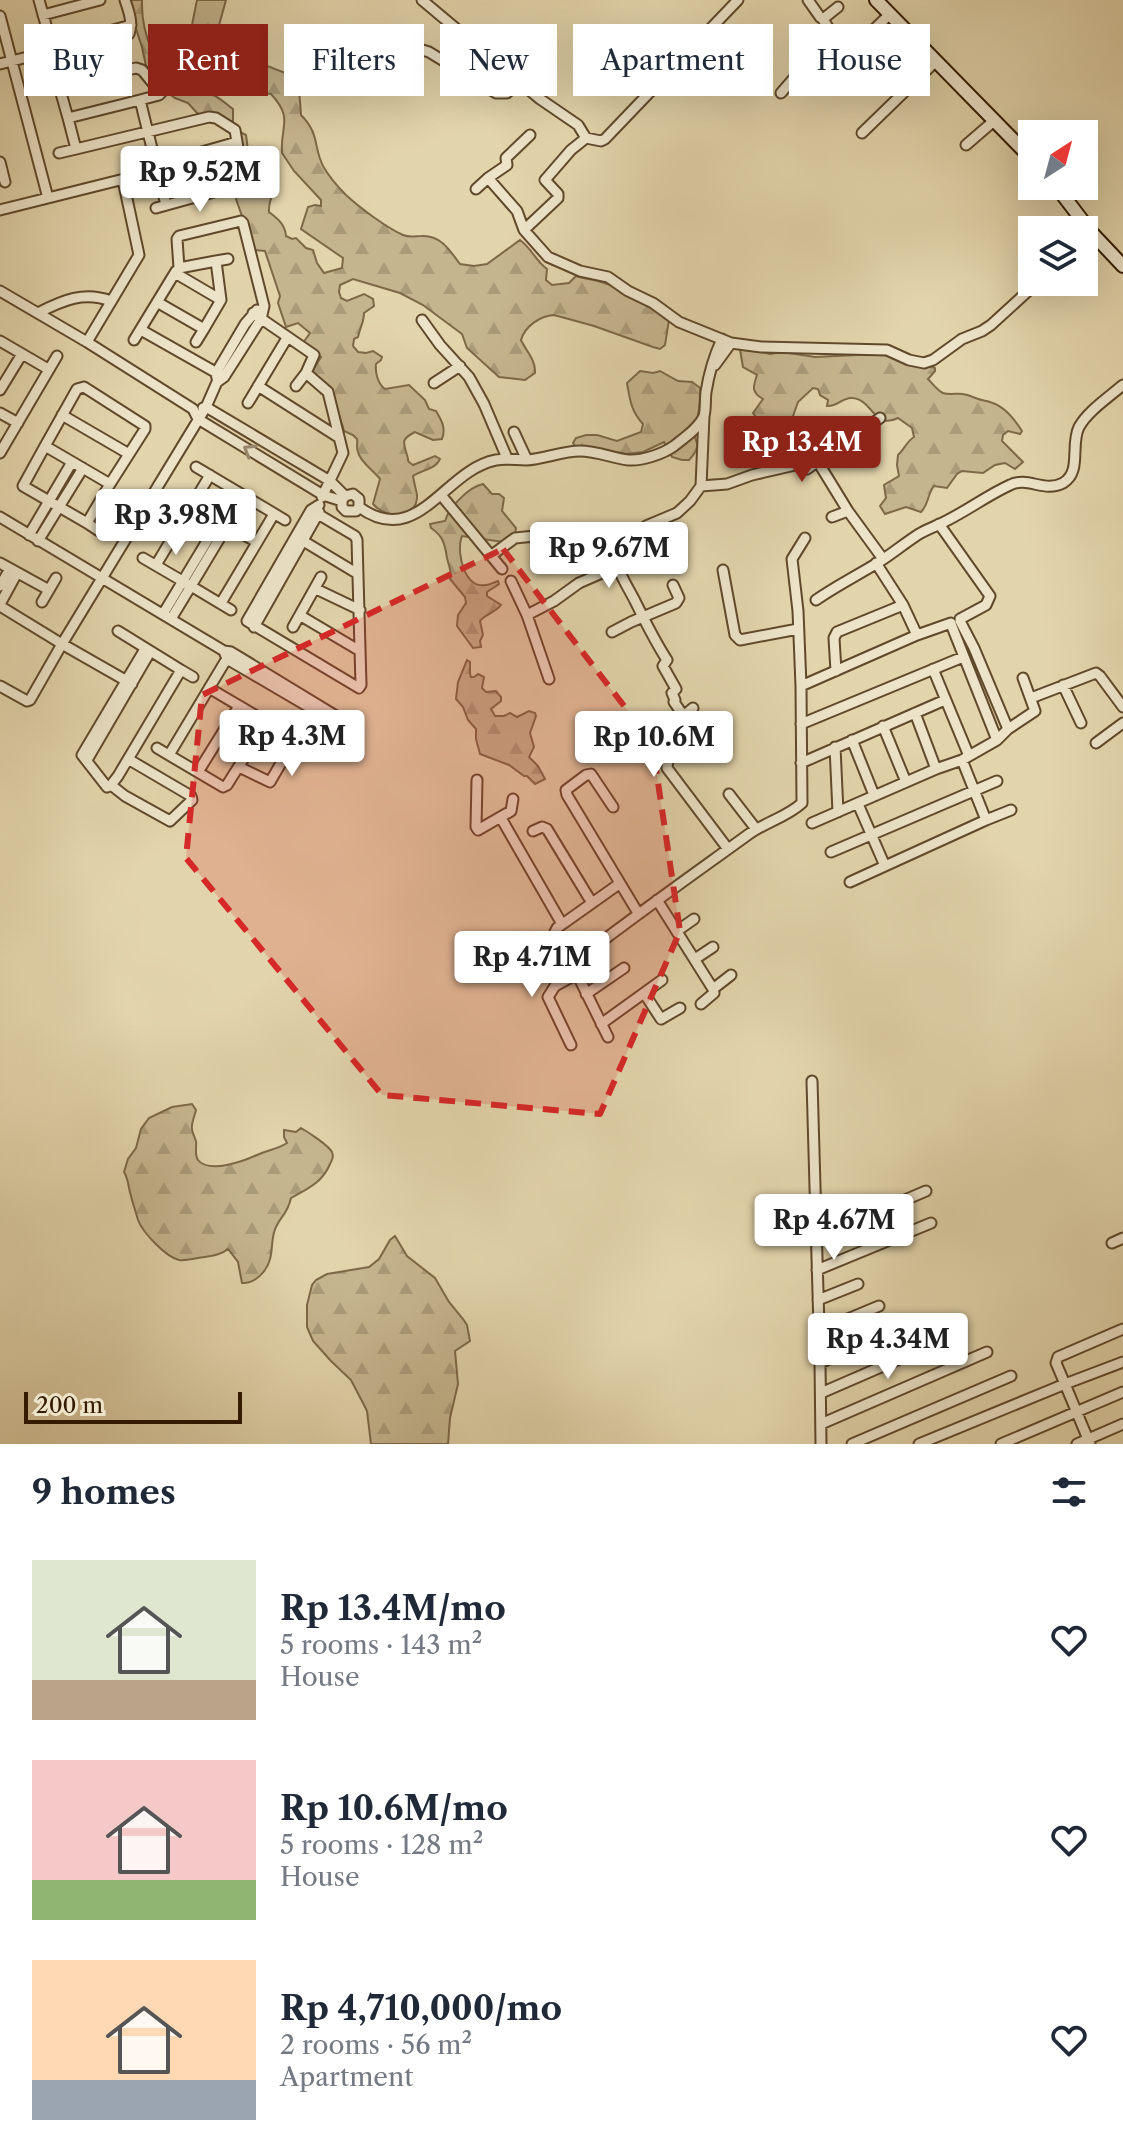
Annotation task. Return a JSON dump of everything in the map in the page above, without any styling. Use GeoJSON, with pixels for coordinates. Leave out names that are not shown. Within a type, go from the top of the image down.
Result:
{"type":"FeatureCollection","features":[{"type":"Feature","properties":{"kind":"street"},"geometry":{"type":"LineString","coordinates":[[39,0],[45,24]]}},
{"type":"Feature","properties":{"kind":"street"},"geometry":{"type":"LineString","coordinates":[[43,15],[100,0]]}},
{"type":"Feature","properties":{"kind":"street"},"geometry":{"type":"LineString","coordinates":[[125,0],[131,24]]}},
{"type":"Feature","properties":{"kind":"street"},"geometry":{"type":"LineString","coordinates":[[422,0],[449,24]]}},
{"type":"Feature","properties":{"kind":"street"},"geometry":{"type":"LineString","coordinates":[[537,96],[578,125],[586,138],[601,141],[738,0]]}},
{"type":"Feature","properties":{"kind":"street"},"geometry":{"type":"LineString","coordinates":[[781,93],[837,41],[808,0]]}},
{"type":"Feature","properties":{"kind":"street"},"geometry":{"type":"LineString","coordinates":[[876,0],[1018,144]]}},
{"type":"Feature","properties":{"kind":"street"},"geometry":{"type":"LineString","coordinates":[[822,18],[838,7]]}},
{"type":"Feature","properties":{"kind":"street"},"geometry":{"type":"LineString","coordinates":[[880,24],[890,14]]}},
{"type":"Feature","properties":{"kind":"street"},"geometry":{"type":"LineString","coordinates":[[0,16],[48,198]]}},
{"type":"Feature","properties":{"kind":"street"},"geometry":{"type":"LineString","coordinates":[[0,64],[24,59]]}},
{"type":"Feature","properties":{"kind":"street"},"geometry":{"type":"LineString","coordinates":[[862,133],[936,61]]}},
{"type":"Feature","properties":{"kind":"street"},"geometry":{"type":"LineString","coordinates":[[68,118],[161,93],[139,68],[132,69]]}},
{"type":"Feature","properties":{"kind":"street"},"geometry":{"type":"LineString","coordinates":[[62,96],[76,149]]}},
{"type":"Feature","properties":{"kind":"street"},"geometry":{"type":"LineString","coordinates":[[59,153],[148,133],[213,117],[235,130],[240,184],[161,206],[157,169],[148,133],[140,100]]}},
{"type":"Feature","properties":{"kind":"street"},"geometry":{"type":"LineString","coordinates":[[966,145],[995,120]]}},
{"type":"Feature","properties":{"kind":"street"},"geometry":{"type":"LineString","coordinates":[[476,189],[507,165],[506,158],[530,135]]}},
{"type":"Feature","properties":{"kind":"street"},"geometry":{"type":"LineString","coordinates":[[524,230],[558,198],[545,180],[586,138]]}},
{"type":"Feature","properties":{"kind":"street"},"geometry":{"type":"LineString","coordinates":[[0,210],[123,180],[237,142]]}},
{"type":"Feature","properties":{"kind":"street"},"geometry":{"type":"LineString","coordinates":[[157,169],[239,154]]}},
{"type":"Feature","properties":{"kind":"street"},"geometry":{"type":"LineString","coordinates":[[1,167],[5,182]]}},
{"type":"Feature","properties":{"kind":"street"},"geometry":{"type":"LineString","coordinates":[[488,178],[517,211],[524,230],[548,257],[580,271],[608,277],[679,322],[724,345],[887,350],[924,363],[991,325],[1022,296]]}},
{"type":"Feature","properties":{"kind":"street"},"geometry":{"type":"LineString","coordinates":[[87,342],[139,255],[123,180]]}},
{"type":"Feature","properties":{"kind":"street"},"geometry":{"type":"LineString","coordinates":[[0,686],[30,700],[195,414],[206,407],[219,377],[264,306],[241,221],[178,236],[177,271],[134,340]]}},
{"type":"Feature","properties":{"kind":"street"},"geometry":{"type":"LineString","coordinates":[[1098,244],[1123,266]]}},
{"type":"Feature","properties":{"kind":"street"},"geometry":{"type":"LineString","coordinates":[[177,271],[228,259]]}},
{"type":"Feature","properties":{"kind":"street"},"geometry":{"type":"LineString","coordinates":[[196,342],[221,300],[216,261]]}},
{"type":"Feature","properties":{"kind":"street"},"geometry":{"type":"LineString","coordinates":[[177,271],[221,300]]}},
{"type":"Feature","properties":{"kind":"street"},"geometry":{"type":"LineString","coordinates":[[0,291],[87,342],[195,414],[318,506],[356,538],[360,610],[359,688],[247,621],[300,539],[318,506],[343,454],[328,392],[306,373]]}},
{"type":"Feature","properties":{"kind":"street"},"geometry":{"type":"LineString","coordinates":[[38,313],[78,297],[97,296],[111,301]]}},
{"type":"Feature","properties":{"kind":"street"},"geometry":{"type":"LineString","coordinates":[[157,302],[204,329]]}},
{"type":"Feature","properties":{"kind":"street"},"geometry":{"type":"LineString","coordinates":[[257,316],[314,355],[296,386]]}},
{"type":"Feature","properties":{"kind":"street"},"geometry":{"type":"LineString","coordinates":[[422,320],[469,377],[507,458]]}},
{"type":"Feature","properties":{"kind":"street"},"geometry":{"type":"LineString","coordinates":[[141,330],[219,377]]}},
{"type":"Feature","properties":{"kind":"street"},"geometry":{"type":"LineString","coordinates":[[248,403],[287,338]]}},
{"type":"Feature","properties":{"kind":"street"},"geometry":{"type":"LineString","coordinates":[[0,341],[48,369]]}},
{"type":"Feature","properties":{"kind":"street"},"geometry":{"type":"LineString","coordinates":[[527,615],[579,583],[650,550],[645,535],[646,526],[677,513],[701,486],[704,414],[710,371],[724,345]]}},
{"type":"Feature","properties":{"kind":"street"},"geometry":{"type":"LineString","coordinates":[[0,390],[22,354]]}},
{"type":"Feature","properties":{"kind":"street"},"geometry":{"type":"LineString","coordinates":[[0,453],[57,356]]}},
{"type":"Feature","properties":{"kind":"street"},"geometry":{"type":"LineString","coordinates":[[434,383],[460,366]]}},
{"type":"Feature","properties":{"kind":"street"},"geometry":{"type":"LineString","coordinates":[[258,386],[338,437]]}},
{"type":"Feature","properties":{"kind":"street"},"geometry":{"type":"LineString","coordinates":[[87,523],[145,426],[84,387],[77,389],[22,484],[99,531]]}},
{"type":"Feature","properties":{"kind":"street"},"geometry":{"type":"LineString","coordinates":[[816,600],[921,533],[1014,483],[1029,482],[1042,487],[1065,482],[1073,473],[1075,439],[1079,427],[1119,388]]}},
{"type":"Feature","properties":{"kind":"street"},"geometry":{"type":"LineString","coordinates":[[206,407],[330,481],[343,498],[342,507],[346,511],[356,511],[359,507],[373,517],[388,521],[422,510],[464,475],[483,464],[507,458],[527,460],[579,451],[629,460],[654,456],[671,449],[697,426],[704,414]]}},
{"type":"Feature","properties":{"kind":"street"},"geometry":{"type":"LineString","coordinates":[[0,413],[18,423]]}},
{"type":"Feature","properties":{"kind":"street"},"geometry":{"type":"LineString","coordinates":[[62,415],[129,454]]}},
{"type":"Feature","properties":{"kind":"street"},"geometry":{"type":"LineString","coordinates":[[701,486],[727,484],[799,464],[807,469],[880,418]]}},
{"type":"Feature","properties":{"kind":"street"},"geometry":{"type":"LineString","coordinates":[[514,432],[527,460]]}},
{"type":"Feature","properties":{"kind":"street"},"geometry":{"type":"LineString","coordinates":[[45,446],[110,484]]}},
{"type":"Feature","properties":{"kind":"street"},"geometry":{"type":"LineString","coordinates":[[38,541],[72,462]]}},
{"type":"Feature","properties":{"kind":"street"},"geometry":{"type":"LineString","coordinates":[[818,462],[880,561],[917,635]]}},
{"type":"Feature","properties":{"kind":"street"},"geometry":{"type":"LineString","coordinates":[[196,467],[285,520]]}},
{"type":"Feature","properties":{"kind":"street"},"geometry":{"type":"LineString","coordinates":[[29,535],[83,468]]}},
{"type":"Feature","properties":{"kind":"street"},"geometry":{"type":"LineString","coordinates":[[156,565],[210,475]]}},
{"type":"Feature","properties":{"kind":"street"},"geometry":{"type":"LineString","coordinates":[[441,495],[502,569]]}},
{"type":"Feature","properties":{"kind":"street"},"geometry":{"type":"LineString","coordinates":[[318,506],[343,498]]}},
{"type":"Feature","properties":{"kind":"street"},"geometry":{"type":"LineString","coordinates":[[191,505],[257,542]]}},
{"type":"Feature","properties":{"kind":"street"},"geometry":{"type":"LineString","coordinates":[[832,517],[848,511]]}},
{"type":"Feature","properties":{"kind":"street"},"geometry":{"type":"LineString","coordinates":[[221,603],[274,514]]}},
{"type":"Feature","properties":{"kind":"street"},"geometry":{"type":"LineString","coordinates":[[0,517],[313,707],[270,782],[239,767]]}},
{"type":"Feature","properties":{"kind":"street"},"geometry":{"type":"LineString","coordinates":[[167,617],[223,523]]}},
{"type":"Feature","properties":{"kind":"street"},"geometry":{"type":"LineString","coordinates":[[801,686],[917,635],[956,622],[986,605],[990,596],[939,524]]}},
{"type":"Feature","properties":{"kind":"street"},"geometry":{"type":"LineString","coordinates":[[492,555],[515,538],[555,534]]}},
{"type":"Feature","properties":{"kind":"street"},"geometry":{"type":"LineString","coordinates":[[576,961],[756,829],[788,814],[802,803],[801,686],[792,559],[805,538]]}},
{"type":"Feature","properties":{"kind":"street"},"geometry":{"type":"LineString","coordinates":[[300,539],[358,574]]}},
{"type":"Feature","properties":{"kind":"street"},"geometry":{"type":"LineString","coordinates":[[143,558],[231,610]]}},
{"type":"Feature","properties":{"kind":"street"},"geometry":{"type":"LineString","coordinates":[[0,563],[49,590]]}},
{"type":"Feature","properties":{"kind":"street"},"geometry":{"type":"LineString","coordinates":[[617,565],[648,630],[667,660],[663,666],[676,689],[672,693],[674,702],[683,715],[681,729],[669,739],[674,755],[668,760],[667,768],[728,849]]}},
{"type":"Feature","properties":{"kind":"street"},"geometry":{"type":"LineString","coordinates":[[723,570],[735,635],[740,640],[798,629]]}},
{"type":"Feature","properties":{"kind":"street"},"geometry":{"type":"LineString","coordinates":[[0,586],[13,571]]}},
{"type":"Feature","properties":{"kind":"street"},"geometry":{"type":"LineString","coordinates":[[13,571],[0,605],[129,682]]}},
{"type":"Feature","properties":{"kind":"street"},"geometry":{"type":"LineString","coordinates":[[293,627],[321,577]]}},
{"type":"Feature","properties":{"kind":"street"},"geometry":{"type":"LineString","coordinates":[[42,602],[56,578]]}},
{"type":"Feature","properties":{"kind":"street"},"geometry":{"type":"LineString","coordinates":[[511,581],[527,615],[549,679]]}},
{"type":"Feature","properties":{"kind":"street"},"geometry":{"type":"LineString","coordinates":[[612,632],[678,601],[673,585]]}},
{"type":"Feature","properties":{"kind":"street"},"geometry":{"type":"LineString","coordinates":[[316,589],[360,610]]}},
{"type":"Feature","properties":{"kind":"street"},"geometry":{"type":"LineString","coordinates":[[836,671],[834,638],[837,632],[903,605]]}},
{"type":"Feature","properties":{"kind":"street"},"geometry":{"type":"LineString","coordinates":[[301,616],[360,651]]}},
{"type":"Feature","properties":{"kind":"street"},"geometry":{"type":"LineString","coordinates":[[956,622],[963,657],[997,740]]}},
{"type":"Feature","properties":{"kind":"street"},"geometry":{"type":"LineString","coordinates":[[956,622],[974,648],[1008,729]]}},
{"type":"Feature","properties":{"kind":"street"},"geometry":{"type":"LineString","coordinates":[[118,631],[193,677]]}},
{"type":"Feature","properties":{"kind":"street"},"geometry":{"type":"LineString","coordinates":[[148,650],[82,755],[106,786],[111,785],[128,759],[181,670]]}},
{"type":"Feature","properties":{"kind":"street"},"geometry":{"type":"LineString","coordinates":[[169,755],[227,654]]}},
{"type":"Feature","properties":{"kind":"street"},"geometry":{"type":"LineString","coordinates":[[801,724],[963,657]]}},
{"type":"Feature","properties":{"kind":"street"},"geometry":{"type":"LineString","coordinates":[[933,669],[986,820]]}},
{"type":"Feature","properties":{"kind":"street"},"geometry":{"type":"LineString","coordinates":[[1031,698],[1096,673],[1123,707]]}},
{"type":"Feature","properties":{"kind":"street"},"geometry":{"type":"LineString","coordinates":[[812,823],[966,758],[997,740],[1033,713],[1035,707],[1023,678]]}},
{"type":"Feature","properties":{"kind":"street"},"geometry":{"type":"LineString","coordinates":[[1063,685],[1081,723]]}},
{"type":"Feature","properties":{"kind":"street"},"geometry":{"type":"LineString","coordinates":[[157,748],[224,787],[266,725],[263,720],[209,688]]}},
{"type":"Feature","properties":{"kind":"street"},"geometry":{"type":"LineString","coordinates":[[801,763],[945,700]]}},
{"type":"Feature","properties":{"kind":"street"},"geometry":{"type":"LineString","coordinates":[[198,772],[239,706]]}},
{"type":"Feature","properties":{"kind":"street"},"geometry":{"type":"LineString","coordinates":[[683,715],[693,708]]}},
{"type":"Feature","properties":{"kind":"street"},"geometry":{"type":"LineString","coordinates":[[915,713],[936,769]]}},
{"type":"Feature","properties":{"kind":"street"},"geometry":{"type":"LineString","coordinates":[[1096,743],[1123,723]]}},
{"type":"Feature","properties":{"kind":"street"},"geometry":{"type":"LineString","coordinates":[[883,726],[906,782]]}},
{"type":"Feature","properties":{"kind":"street"},"geometry":{"type":"LineString","coordinates":[[295,739],[309,748]]}},
{"type":"Feature","properties":{"kind":"street"},"geometry":{"type":"LineString","coordinates":[[852,740],[874,795]]}},
{"type":"Feature","properties":{"kind":"street"},"geometry":{"type":"LineString","coordinates":[[835,747],[838,812]]}},
{"type":"Feature","properties":{"kind":"street"},"geometry":{"type":"LineString","coordinates":[[111,785],[169,820],[192,800],[191,796],[128,759]]}},
{"type":"Feature","properties":{"kind":"street"},"geometry":{"type":"LineString","coordinates":[[613,807],[591,774],[566,790],[638,913]]}},
{"type":"Feature","properties":{"kind":"street"},"geometry":{"type":"LineString","coordinates":[[477,780],[477,829],[512,809],[513,799]]}},
{"type":"Feature","properties":{"kind":"street"},"geometry":{"type":"LineString","coordinates":[[831,852],[997,781]]}},
{"type":"Feature","properties":{"kind":"street"},"geometry":{"type":"LineString","coordinates":[[729,794],[756,829]]}},
{"type":"Feature","properties":{"kind":"street"},"geometry":{"type":"LineString","coordinates":[[858,804],[885,866]]}},
{"type":"Feature","properties":{"kind":"street"},"geometry":{"type":"LineString","coordinates":[[850,882],[1011,810]]}},
{"type":"Feature","properties":{"kind":"street"},"geometry":{"type":"LineString","coordinates":[[501,818],[562,924]]}},
{"type":"Feature","properties":{"kind":"street"},"geometry":{"type":"LineString","coordinates":[[533,831],[542,827],[547,829],[592,903]]}},
{"type":"Feature","properties":{"kind":"street"},"geometry":{"type":"LineString","coordinates":[[608,1037],[577,974],[576,961],[555,932],[619,884]]}},
{"type":"Feature","properties":{"kind":"street"},"geometry":{"type":"LineString","coordinates":[[657,900],[713,989],[714,993],[701,1004]]}},
{"type":"Feature","properties":{"kind":"street"},"geometry":{"type":"LineString","coordinates":[[677,931],[694,919]]}},
{"type":"Feature","properties":{"kind":"street"},"geometry":{"type":"LineString","coordinates":[[695,959],[713,947]]}},
{"type":"Feature","properties":{"kind":"street"},"geometry":{"type":"LineString","coordinates":[[586,994],[624,968]]}},
{"type":"Feature","properties":{"kind":"street"},"geometry":{"type":"LineString","coordinates":[[571,1045],[548,997],[555,986],[577,974]]}},
{"type":"Feature","properties":{"kind":"street"},"geometry":{"type":"LineString","coordinates":[[713,989],[731,975]]}},
{"type":"Feature","properties":{"kind":"street"},"geometry":{"type":"LineString","coordinates":[[601,1024],[662,980]]}},
{"type":"Feature","properties":{"kind":"street"},"geometry":{"type":"LineString","coordinates":[[644,993],[661,1019],[680,1008]]}},
{"type":"Feature","properties":{"kind":"street"},"geometry":{"type":"LineString","coordinates":[[812,1081],[821,1444]]}},
{"type":"Feature","properties":{"kind":"street"},"geometry":{"type":"LineString","coordinates":[[816,1238],[926,1191]]}},
{"type":"Feature","properties":{"kind":"street"},"geometry":{"type":"LineString","coordinates":[[817,1270],[931,1223]]}},
{"type":"Feature","properties":{"kind":"street"},"geometry":{"type":"LineString","coordinates":[[1112,1243],[1123,1238]]}},
{"type":"Feature","properties":{"kind":"street"},"geometry":{"type":"LineString","coordinates":[[818,1300],[858,1284]]}},
{"type":"Feature","properties":{"kind":"street"},"geometry":{"type":"LineString","coordinates":[[819,1331],[879,1306]]}},
{"type":"Feature","properties":{"kind":"street"},"geometry":{"type":"LineString","coordinates":[[820,1363],[907,1325]]}},
{"type":"Feature","properties":{"kind":"street"},"geometry":{"type":"LineString","coordinates":[[1089,1442],[1056,1363],[1058,1357],[1123,1329]]}},
{"type":"Feature","properties":{"kind":"street"},"geometry":{"type":"LineString","coordinates":[[821,1393],[943,1340]]}},
{"type":"Feature","properties":{"kind":"street"},"geometry":{"type":"LineString","coordinates":[[821,1424],[987,1352]]}},
{"type":"Feature","properties":{"kind":"street"},"geometry":{"type":"LineString","coordinates":[[919,1444],[1123,1362]]}},
{"type":"Feature","properties":{"kind":"street"},"geometry":{"type":"LineString","coordinates":[[852,1444],[1011,1376]]}},
{"type":"Feature","properties":{"kind":"street"},"geometry":{"type":"LineString","coordinates":[[1001,1444],[1123,1392]]}},
{"type":"Feature","properties":{"kind":"street"},"geometry":{"type":"LineString","coordinates":[[1077,1444],[1089,1442],[1123,1424]]}},
{"type":"Feature","properties":{"kind":"highlighted area"},"geometry":{"type":"Polygon","coordinates":[[[503,549],[652,742],[680,931],[600,1114],[382,1095],[186,858],[202,695],[503,549]]]}},
{"type":"Feature","properties":{"kind":"green space"},"geometry":{"type":"Polygon","coordinates":[[[128,0],[142,0],[148,40],[148,68],[146,66],[128,0]]]}},
{"type":"Feature","properties":{"kind":"green space"},"geometry":{"type":"Polygon","coordinates":[[[197,0],[226,0],[219,24],[192,24],[197,0]]]}},
{"type":"Feature","properties":{"kind":"green space"},"geometry":{"type":"Polygon","coordinates":[[[268,66],[284,72],[284,96],[300,96],[301,115],[314,134],[323,166],[331,177],[343,192],[389,228],[410,237],[435,238],[449,249],[460,264],[474,266],[487,264],[520,240],[547,269],[546,280],[552,285],[569,283],[576,276],[595,280],[628,293],[654,309],[669,320],[665,345],[660,349],[554,315],[530,326],[521,340],[535,373],[525,380],[499,377],[467,348],[462,334],[423,305],[400,293],[353,279],[340,285],[341,298],[347,301],[364,294],[373,299],[374,306],[364,313],[353,346],[358,352],[373,351],[382,357],[376,364],[380,384],[385,389],[409,385],[442,421],[442,439],[433,440],[415,432],[404,441],[408,461],[413,465],[435,456],[440,459],[432,467],[413,476],[417,495],[413,509],[393,515],[379,509],[373,504],[380,479],[359,456],[357,439],[344,431],[331,388],[311,373],[321,357],[303,343],[310,333],[298,323],[286,327],[278,303],[280,296],[265,251],[254,250],[236,199],[244,183],[240,132],[246,135],[246,159],[252,166],[254,176],[273,183],[269,212],[283,225],[286,236],[296,238],[306,248],[313,250],[324,273],[342,268],[343,258],[301,229],[308,207],[321,206],[321,200],[282,153],[284,116],[268,94],[268,66]]]}},
{"type":"Feature","properties":{"kind":"green space"},"geometry":{"type":"Polygon","coordinates":[[[172,96],[215,96],[233,109],[233,121],[220,124],[172,96]]]}},
{"type":"Feature","properties":{"kind":"green space"},"geometry":{"type":"Polygon","coordinates":[[[740,350],[770,354],[783,352],[815,357],[878,354],[931,366],[935,371],[928,379],[941,392],[989,401],[1010,415],[1022,431],[1020,434],[1008,431],[1002,441],[1023,462],[1015,469],[1005,463],[983,473],[962,471],[947,488],[934,486],[921,512],[906,507],[885,514],[880,506],[886,498],[884,485],[899,476],[898,455],[914,437],[912,428],[898,418],[883,420],[859,400],[849,398],[827,406],[828,400],[813,388],[798,402],[793,416],[778,433],[779,449],[747,453],[743,438],[762,426],[753,413],[763,399],[754,389],[757,375],[743,367],[740,350]]]}},
{"type":"Feature","properties":{"kind":"green space"},"geometry":{"type":"Polygon","coordinates":[[[640,371],[660,371],[700,388],[698,417],[693,428],[697,446],[689,460],[672,457],[664,442],[643,452],[626,454],[584,449],[573,443],[576,438],[586,435],[617,441],[641,432],[643,424],[633,410],[627,383],[640,371]]]}},
{"type":"Feature","properties":{"kind":"green space"},"geometry":{"type":"Polygon","coordinates":[[[483,484],[492,494],[504,498],[502,511],[516,528],[515,535],[503,542],[462,536],[460,553],[467,576],[478,585],[498,581],[499,584],[487,592],[487,596],[501,605],[480,621],[483,635],[481,647],[473,648],[457,626],[458,615],[466,603],[465,597],[450,579],[444,544],[430,524],[445,521],[460,498],[483,484]]]}},
{"type":"Feature","properties":{"kind":"green space"},"geometry":{"type":"Polygon","coordinates":[[[467,660],[470,662],[471,677],[478,674],[484,677],[482,688],[486,692],[496,691],[501,697],[501,701],[491,709],[495,716],[510,713],[517,717],[529,711],[535,713],[530,733],[534,747],[529,757],[545,779],[535,784],[509,765],[480,754],[476,729],[456,699],[458,682],[467,660]]]}},
{"type":"Feature","properties":{"kind":"green space"},"geometry":{"type":"Polygon","coordinates":[[[192,1104],[196,1110],[192,1132],[196,1155],[203,1164],[227,1165],[280,1147],[287,1143],[284,1130],[296,1132],[301,1128],[322,1142],[333,1155],[323,1176],[291,1198],[274,1231],[268,1264],[260,1276],[251,1281],[242,1283],[238,1262],[228,1249],[214,1255],[179,1260],[156,1244],[138,1220],[124,1172],[141,1129],[149,1118],[172,1107],[192,1104]]]}},
{"type":"Feature","properties":{"kind":"green space"},"geometry":{"type":"Polygon","coordinates":[[[395,1236],[407,1256],[435,1278],[467,1325],[470,1341],[455,1351],[458,1384],[448,1444],[371,1444],[367,1411],[351,1380],[313,1341],[307,1327],[307,1305],[316,1280],[327,1274],[369,1267],[379,1259],[395,1236]]]}}]}
